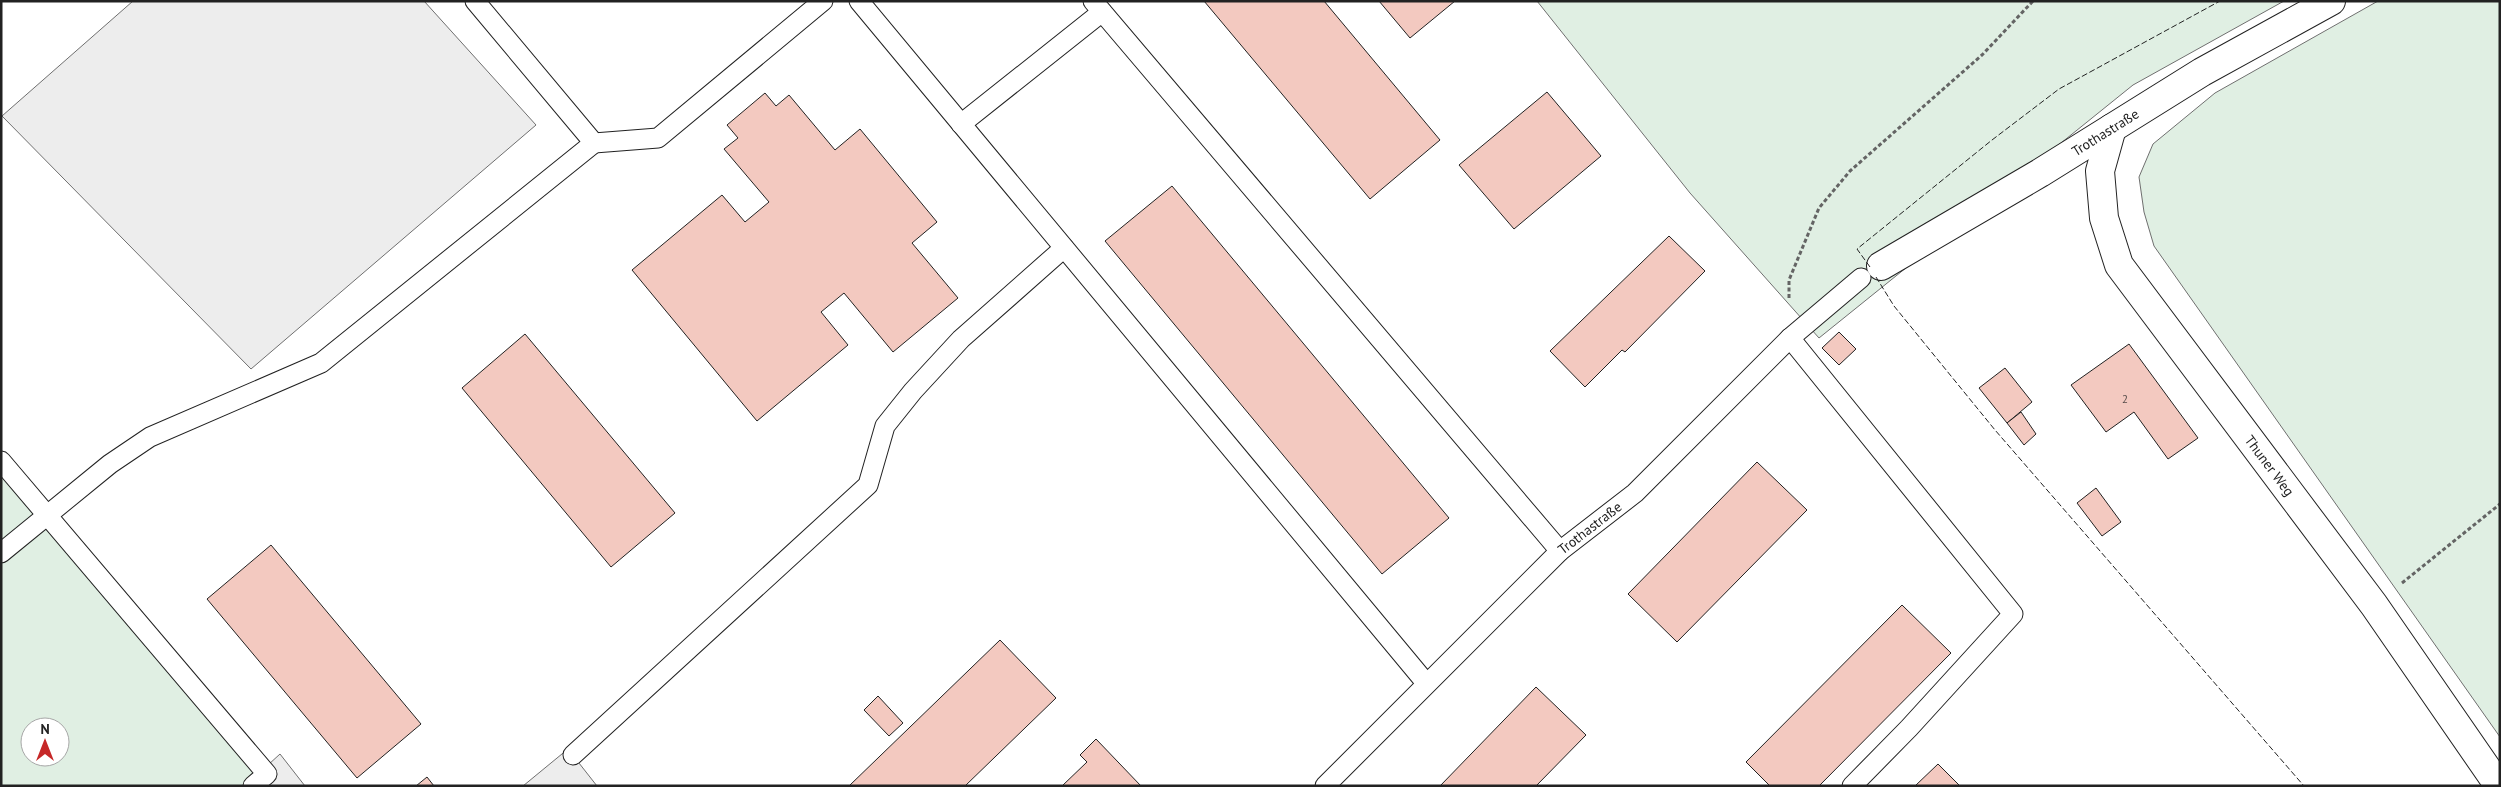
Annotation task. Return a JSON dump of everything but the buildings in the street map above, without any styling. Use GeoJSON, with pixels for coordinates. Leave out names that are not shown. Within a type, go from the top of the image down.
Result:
{"type":"FeatureCollection","features":[{"type":"Feature","properties":{"kind":"street","name":"Trothastraße"},"geometry":{"type":"LineString","coordinates":[[1871,272],[2202,72],[2331,1]]}},
{"type":"Feature","properties":{"kind":"street","name":"Thuner Weg"},"geometry":{"type":"LineString","coordinates":[[2112,128],[2100,170],[2104,218],[2119,265],[2374,605],[2499,786]]}},
{"type":"Feature","properties":{"kind":"lane"},"geometry":{"type":"LineString","coordinates":[[475,1],[594,143]]}},
{"type":"Feature","properties":{"kind":"lane"},"geometry":{"type":"LineString","coordinates":[[1,553],[110,464],[150,437],[321,362],[594,143],[658,138],[823,1]]}},
{"type":"Feature","properties":{"kind":"lane"},"geometry":{"type":"LineString","coordinates":[[858,1],[1426,683]]}},
{"type":"Feature","properties":{"kind":"lane"},"geometry":{"type":"LineString","coordinates":[[962,124],[1097,7],[1560,551]]}},
{"type":"Feature","properties":{"kind":"lane"},"geometry":{"type":"LineString","coordinates":[[573,756],[868,485],[885,426],[912,391],[962,339],[1064,248]]}},
{"type":"Feature","properties":{"kind":"lane","name":"Trothastraße"},"geometry":{"type":"LineString","coordinates":[[1325,786],[1560,551],[1635,493],[1790,338],[1871,272]]}},
{"type":"Feature","properties":{"kind":"lane"},"geometry":{"type":"LineString","coordinates":[[1790,338],[2013,614],[1909,728],[1852,786]]}},
{"type":"Feature","properties":{"kind":"lane"},"geometry":{"type":"LineString","coordinates":[[1,461],[267,774],[253,786]]}},
{"type":"Feature","properties":{"kind":"path"},"geometry":{"type":"LineString","coordinates":[[1790,338],[1788,280],[1819,208],[1850,170],[1982,55],[2033,1]]}},
{"type":"Feature","properties":{"kind":"path"},"geometry":{"type":"LineString","coordinates":[[2374,605],[2500,504]]}},
{"type":"Feature","properties":{"kind":"green space"},"geometry":{"type":"Polygon","coordinates":[[[1537,1],[2284,1],[2133,85],[1819,338],[1690,193],[1537,1]]]}},
{"type":"Feature","properties":{"kind":"green space"},"geometry":{"type":"Polygon","coordinates":[[[2378,1],[2500,1],[2500,737],[2154,246],[2144,212],[2139,177],[2153,144],[2215,93],[2378,1]]]}},
{"type":"Feature","properties":{"kind":"green space"},"geometry":{"type":"Polygon","coordinates":[[[1,465],[267,774],[253,786],[1,786],[1,465]]]}},
{"type":"Feature","properties":{"kind":"shaded area"},"geometry":{"type":"Polygon","coordinates":[[[133,1],[424,1],[536,125],[251,369],[2,116],[133,1]]]}},
{"type":"Feature","properties":{"kind":"shaded area"},"geometry":{"type":"Polygon","coordinates":[[[568,749],[597,786],[523,786],[568,749]]]}},
{"type":"Feature","properties":{"kind":"shaded area"},"geometry":{"type":"Polygon","coordinates":[[[280,754],[305,786],[245,786],[280,754]]]}},
{"type":"Feature","properties":{"kind":"fence"},"geometry":{"type":"LineString","coordinates":[[1870,267],[1857,249],[1992,140],[2059,89],[2220,1]]}},
{"type":"Feature","properties":{"kind":"fence"},"geometry":{"type":"LineString","coordinates":[[1876,277],[1894,306],[1995,430],[2304,786]]}}]}
